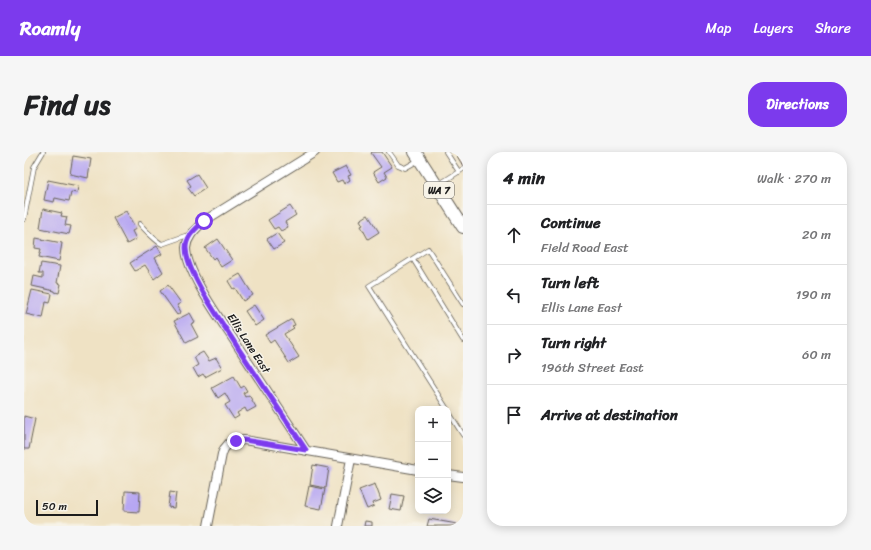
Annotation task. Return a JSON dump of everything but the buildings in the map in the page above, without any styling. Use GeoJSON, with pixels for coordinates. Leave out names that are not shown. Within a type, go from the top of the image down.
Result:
{"type":"FeatureCollection","features":[{"type":"Feature","properties":{"kind":"main road","name":"WA 7"},"geometry":{"type":"LineString","coordinates":[[417,156],[463,227]]}},
{"type":"Feature","properties":{"kind":"street"},"geometry":{"type":"LineString","coordinates":[[189,239],[204,221],[315,152]]}},
{"type":"Feature","properties":{"kind":"street","name":"Ellis Lane East"},"geometry":{"type":"LineString","coordinates":[[189,239],[186,249],[189,265],[199,284],[214,310],[306,450]]}},
{"type":"Feature","properties":{"kind":"street"},"geometry":{"type":"LineString","coordinates":[[208,526],[222,454],[226,446],[232,442],[244,440],[415,470]]}},
{"type":"Feature","properties":{"kind":"street"},"geometry":{"type":"LineString","coordinates":[[338,526],[351,459]]}},
{"type":"Feature","properties":{"kind":"street"},"geometry":{"type":"LineString","coordinates":[[451,475],[463,477]]}},
{"type":"Feature","properties":{"kind":"lane"},"geometry":{"type":"LineString","coordinates":[[24,219],[34,167],[43,152]]}},
{"type":"Feature","properties":{"kind":"lane"},"geometry":{"type":"LineString","coordinates":[[389,152],[398,165],[406,168],[417,156]]}},
{"type":"Feature","properties":{"kind":"lane"},"geometry":{"type":"LineString","coordinates":[[436,186],[461,171],[446,152]]}},
{"type":"Feature","properties":{"kind":"lane"},"geometry":{"type":"LineString","coordinates":[[140,224],[158,242],[162,244],[185,236],[189,239]]}},
{"type":"Feature","properties":{"kind":"lane"},"geometry":{"type":"LineString","coordinates":[[444,406],[369,286],[428,249],[463,304]]}},
{"type":"Feature","properties":{"kind":"lane"},"geometry":{"type":"LineString","coordinates":[[413,259],[463,340]]}},
{"type":"Feature","properties":{"kind":"lane"},"geometry":{"type":"LineString","coordinates":[[451,416],[463,435]]}},
{"type":"Feature","properties":{"kind":"route"},"geometry":{"type":"LineString","coordinates":[[204,221],[196,228],[187,243],[186,249],[192,272],[214,310],[306,450],[244,440],[236,441]]}}]}
